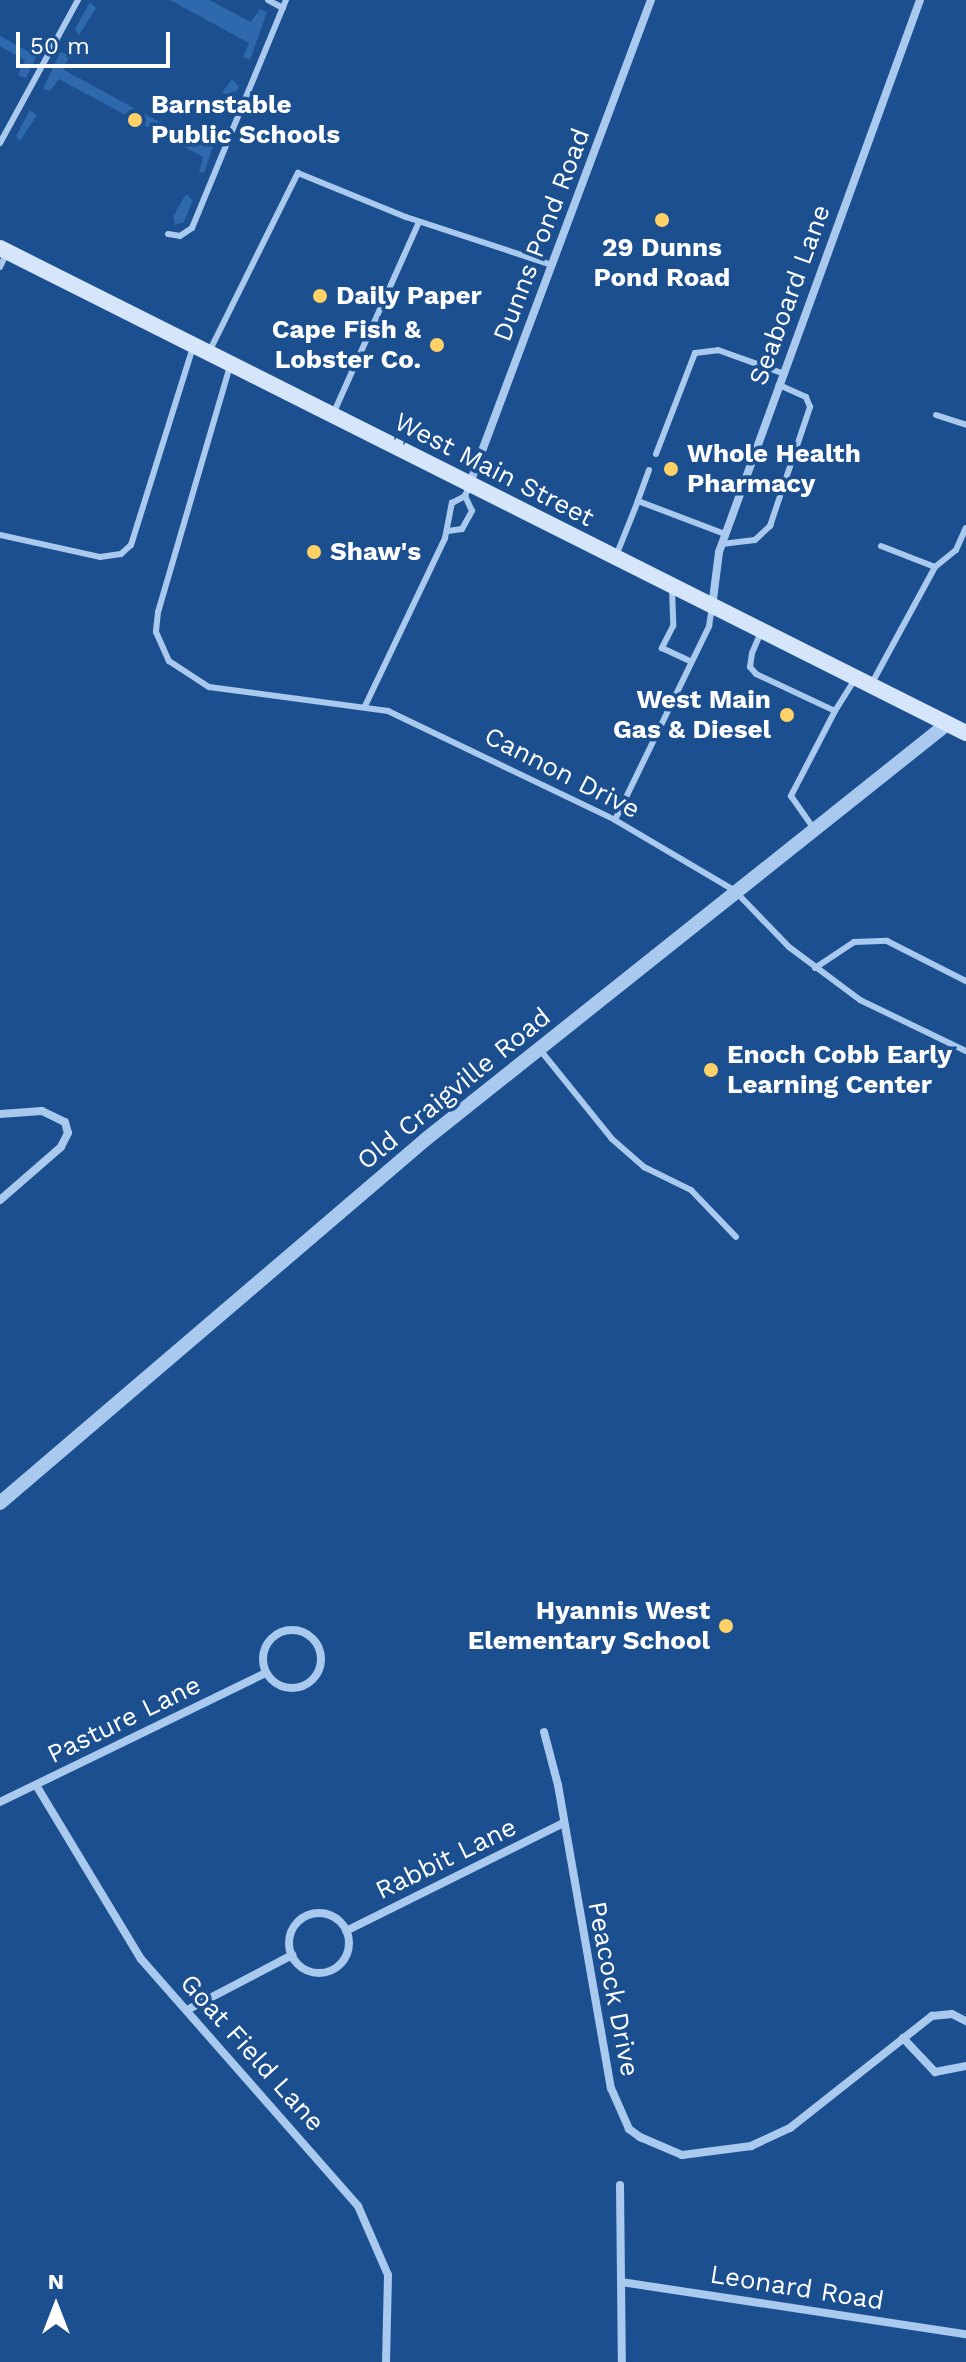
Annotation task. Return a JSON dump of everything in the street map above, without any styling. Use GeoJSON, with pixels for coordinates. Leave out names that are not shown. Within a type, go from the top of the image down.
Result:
{"type":"FeatureCollection","features":[{"type":"Feature","properties":{"kind":"main road","name":"West Main Street"},"geometry":{"type":"LineString","coordinates":[[2,256],[231,363],[333,414],[467,490],[966,733]]}},
{"type":"Feature","properties":{"kind":"street","name":"Dunns Pond Road"},"geometry":{"type":"LineString","coordinates":[[467,490],[651,0]]}},
{"type":"Feature","properties":{"kind":"street","name":"Seaboard Lane"},"geometry":{"type":"LineString","coordinates":[[712,608],[725,534],[920,0]]}},
{"type":"Feature","properties":{"kind":"street","name":"Old Craigville Road"},"geometry":{"type":"LineString","coordinates":[[0,1503],[299,1245],[541,1051],[734,890],[947,724]]}},
{"type":"Feature","properties":{"kind":"street"},"geometry":{"type":"LineString","coordinates":[[0,1114],[42,1111],[65,1122],[65,1143],[0,1200]]}},
{"type":"Feature","properties":{"kind":"street"},"geometry":{"type":"LineString","coordinates":[[304,1632],[318,1645],[320,1669],[304,1686],[286,1687],[266,1673],[265,1648],[278,1633],[304,1632]]}},
{"type":"Feature","properties":{"kind":"street","name":"Pasture Lane"},"geometry":{"type":"LineString","coordinates":[[0,1802],[266,1673]]}},
{"type":"Feature","properties":{"kind":"street","name":"Peacock Drive"},"geometry":{"type":"LineString","coordinates":[[544,1732],[564,1823],[611,2088],[629,2129],[640,2137],[682,2155],[730,2152],[771,2138],[939,2014],[966,2021]]}},
{"type":"Feature","properties":{"kind":"street","name":"Goat Field Lane"},"geometry":{"type":"LineString","coordinates":[[36,1785],[119,1928],[187,2010],[309,2145],[371,2229],[388,2275],[386,2362]]}},
{"type":"Feature","properties":{"kind":"street","name":"Rabbit Lane"},"geometry":{"type":"LineString","coordinates":[[346,1931],[564,1823]]}},
{"type":"Feature","properties":{"kind":"street"},"geometry":{"type":"LineString","coordinates":[[307,1916],[332,1916],[346,1931],[346,1954],[328,1971],[310,1971],[292,1955],[290,1936],[307,1916]]}},
{"type":"Feature","properties":{"kind":"street"},"geometry":{"type":"LineString","coordinates":[[187,2010],[292,1955]]}},
{"type":"Feature","properties":{"kind":"street"},"geometry":{"type":"LineString","coordinates":[[903,2038],[935,2072],[966,2066]]}},
{"type":"Feature","properties":{"kind":"street"},"geometry":{"type":"LineString","coordinates":[[620,2185],[622,2362]]}},
{"type":"Feature","properties":{"kind":"street","name":"Leonard Road"},"geometry":{"type":"LineString","coordinates":[[621,2282],[966,2334]]}},
{"type":"Feature","properties":{"kind":"lane"},"geometry":{"type":"LineString","coordinates":[[0,143],[78,0]]}},
{"type":"Feature","properties":{"kind":"lane"},"geometry":{"type":"LineString","coordinates":[[168,234],[180,236],[192,228],[284,4],[268,0]]}},
{"type":"Feature","properties":{"kind":"lane"},"geometry":{"type":"LineString","coordinates":[[0,535],[100,557],[121,554],[131,545],[201,349],[298,173],[419,222],[552,265]]}},
{"type":"Feature","properties":{"kind":"lane"},"geometry":{"type":"LineString","coordinates":[[333,414],[419,222]]}},
{"type":"Feature","properties":{"kind":"lane"},"geometry":{"type":"LineString","coordinates":[[656,454],[695,353],[718,350],[782,373]]}},
{"type":"Feature","properties":{"kind":"lane","name":"Cannon Drive"},"geometry":{"type":"LineString","coordinates":[[231,363],[158,612],[160,645],[169,661],[209,687],[365,706],[408,719],[615,820],[734,890],[815,968],[860,1000],[966,1051]]}},
{"type":"Feature","properties":{"kind":"lane"},"geometry":{"type":"LineString","coordinates":[[722,544],[755,540],[770,526],[810,407],[806,397],[778,385]]}},
{"type":"Feature","properties":{"kind":"lane"},"geometry":{"type":"LineString","coordinates":[[936,415],[966,425]]}},
{"type":"Feature","properties":{"kind":"lane"},"geometry":{"type":"LineString","coordinates":[[614,560],[649,470]]}},
{"type":"Feature","properties":{"kind":"lane"},"geometry":{"type":"LineString","coordinates":[[365,706],[448,531],[446,517],[452,503],[467,490],[472,511],[462,529],[448,531]]}},
{"type":"Feature","properties":{"kind":"lane"},"geometry":{"type":"LineString","coordinates":[[638,501],[725,534]]}},
{"type":"Feature","properties":{"kind":"lane"},"geometry":{"type":"LineString","coordinates":[[871,686],[935,567],[956,550],[966,528]]}},
{"type":"Feature","properties":{"kind":"lane"},"geometry":{"type":"LineString","coordinates":[[881,546],[935,567]]}},
{"type":"Feature","properties":{"kind":"lane"},"geometry":{"type":"LineString","coordinates":[[672,588],[673,626],[662,648],[688,660]]}},
{"type":"Feature","properties":{"kind":"lane"},"geometry":{"type":"LineString","coordinates":[[615,820],[688,660],[709,626],[712,608]]}},
{"type":"Feature","properties":{"kind":"lane"},"geometry":{"type":"LineString","coordinates":[[761,632],[750,667],[756,674],[835,711]]}},
{"type":"Feature","properties":{"kind":"lane"},"geometry":{"type":"LineString","coordinates":[[813,827],[791,796],[855,679]]}},
{"type":"Feature","properties":{"kind":"lane"},"geometry":{"type":"LineString","coordinates":[[815,968],[854,942],[887,941],[966,981]]}},
{"type":"Feature","properties":{"kind":"lane"},"geometry":{"type":"LineString","coordinates":[[541,1051],[612,1139],[644,1167],[691,1190],[736,1237]]}},
{"type":"Feature","properties":{"kind":"shaded area"},"geometry":{"type":"Polygon","coordinates":[[[170,0],[209,0],[251,22],[260,9],[267,12],[250,60],[243,57],[249,43],[170,0]]]}},
{"type":"Feature","properties":{"kind":"shaded area"},"geometry":{"type":"Polygon","coordinates":[[[90,2],[96,8],[79,35],[75,29],[90,2]]]}},
{"type":"Feature","properties":{"kind":"shaded area"},"geometry":{"type":"Polygon","coordinates":[[[0,36],[29,52],[38,38],[44,40],[26,78],[18,75],[25,60],[0,46],[0,36]]]}},
{"type":"Feature","properties":{"kind":"shaded area"},"geometry":{"type":"Polygon","coordinates":[[[60,52],[69,55],[64,70],[202,145],[210,132],[217,135],[204,173],[199,172],[203,157],[59,79],[50,91],[43,89],[60,52]]]}},
{"type":"Feature","properties":{"kind":"shaded area"},"geometry":{"type":"Polygon","coordinates":[[[232,79],[239,86],[226,114],[222,110],[229,96],[222,93],[232,79]]]}},
{"type":"Feature","properties":{"kind":"shaded area"},"geometry":{"type":"Polygon","coordinates":[[[30,110],[37,115],[20,141],[16,136],[30,110]]]}},
{"type":"Feature","properties":{"kind":"shaded area"},"geometry":{"type":"Polygon","coordinates":[[[186,194],[193,200],[184,222],[175,225],[173,217],[186,194]]]}},
{"type":"Feature","properties":{"kind":"place","name":"Barnstable Public Schools"},"geometry":{"type":"Point","coordinates":[135,120]}},
{"type":"Feature","properties":{"kind":"place","name":"29 Dunns Pond Road"},"geometry":{"type":"Point","coordinates":[662,220]}},
{"type":"Feature","properties":{"kind":"place","name":"Daily Paper"},"geometry":{"type":"Point","coordinates":[320,296]}},
{"type":"Feature","properties":{"kind":"place","name":"Cape Fish & Lobster Co."},"geometry":{"type":"Point","coordinates":[437,345]}},
{"type":"Feature","properties":{"kind":"place","name":"Whole Health Pharmacy"},"geometry":{"type":"Point","coordinates":[671,469]}},
{"type":"Feature","properties":{"kind":"place","name":"Shaw's"},"geometry":{"type":"Point","coordinates":[314,552]}},
{"type":"Feature","properties":{"kind":"place","name":"West Main Gas & Diesel"},"geometry":{"type":"Point","coordinates":[787,715]}},
{"type":"Feature","properties":{"kind":"place","name":"Enoch Cobb Early Learning Center"},"geometry":{"type":"Point","coordinates":[711,1070]}},
{"type":"Feature","properties":{"kind":"place","name":"Hyannis West Elementary School"},"geometry":{"type":"Point","coordinates":[726,1626]}}]}
